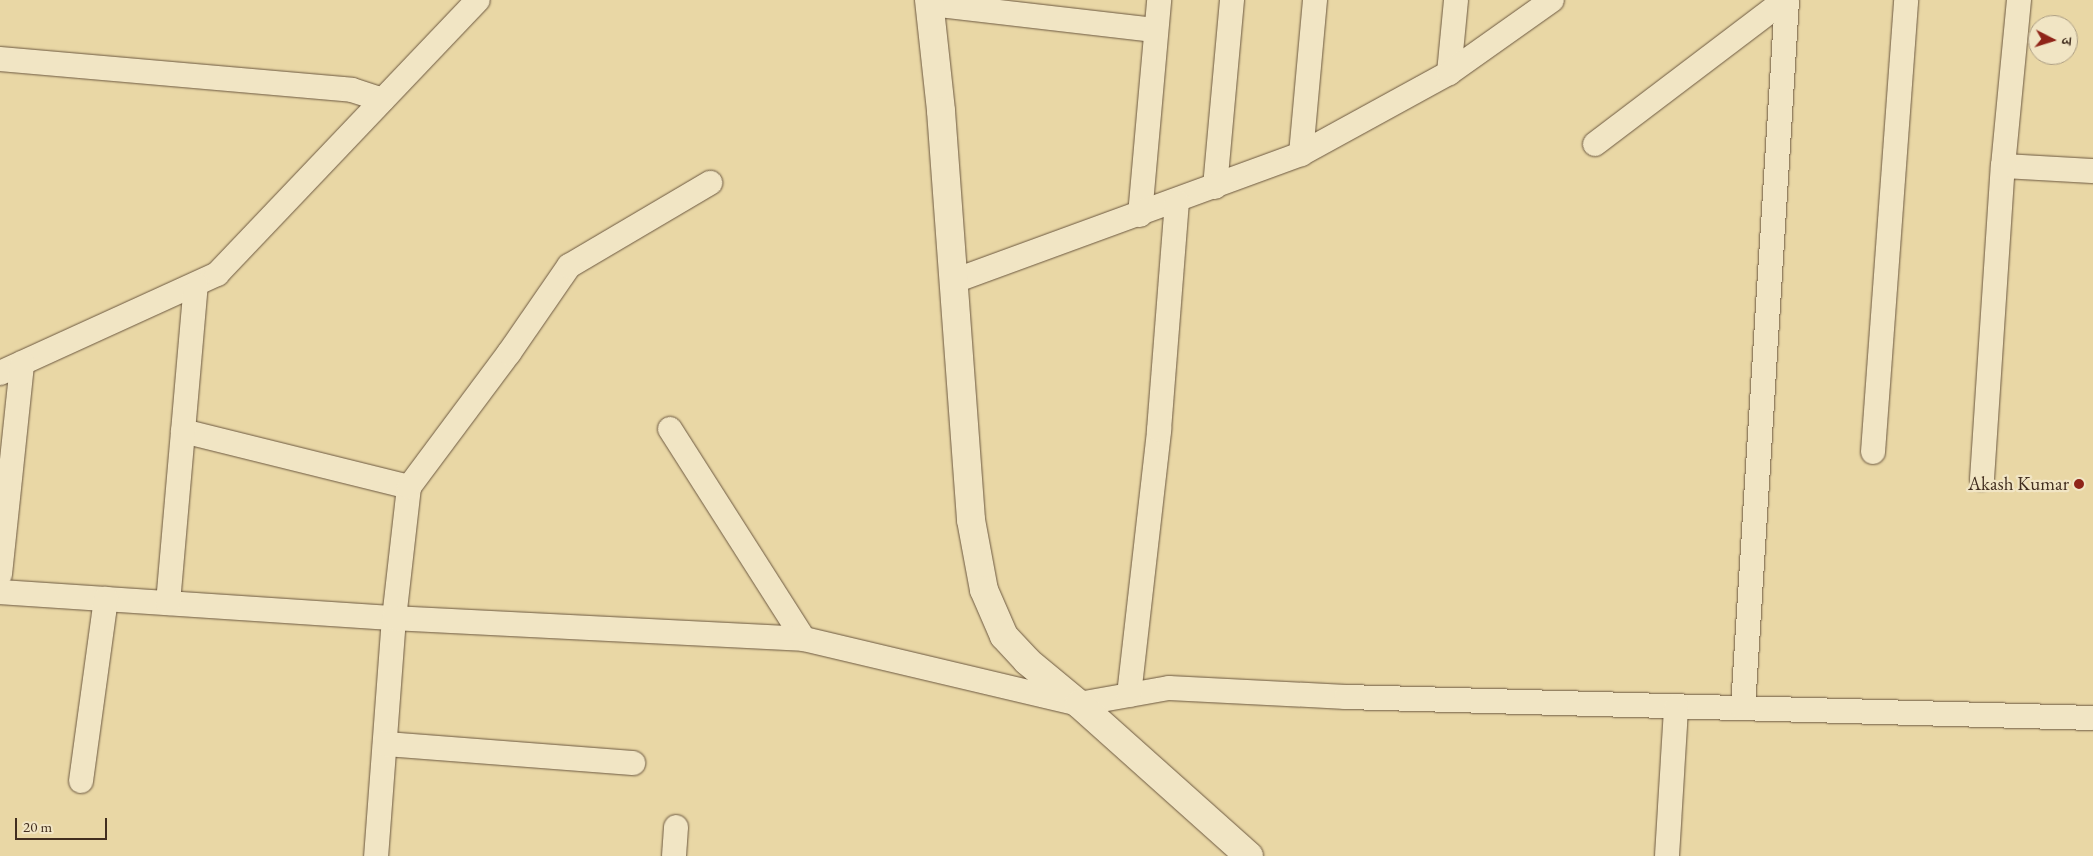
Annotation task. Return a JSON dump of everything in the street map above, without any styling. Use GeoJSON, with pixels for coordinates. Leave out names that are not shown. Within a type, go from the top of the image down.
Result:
{"type":"FeatureCollection","features":[{"type":"Feature","properties":{"kind":"street"},"geometry":{"type":"LineString","coordinates":[[0,373],[218,274],[478,0]]}},
{"type":"Feature","properties":{"kind":"street"},"geometry":{"type":"LineString","coordinates":[[1140,215],[1159,0]]}},
{"type":"Feature","properties":{"kind":"street"},"geometry":{"type":"LineString","coordinates":[[1216,187],[1232,0]]}},
{"type":"Feature","properties":{"kind":"street"},"geometry":{"type":"LineString","coordinates":[[1301,154],[1315,0]]}},
{"type":"Feature","properties":{"kind":"street"},"geometry":{"type":"LineString","coordinates":[[1449,73],[1456,0]]}},
{"type":"Feature","properties":{"kind":"street"},"geometry":{"type":"LineString","coordinates":[[954,282],[1177,202],[1301,154],[1449,73],[1552,0]]}},
{"type":"Feature","properties":{"kind":"street"},"geometry":{"type":"LineString","coordinates":[[1595,144],[1786,0]]}},
{"type":"Feature","properties":{"kind":"street"},"geometry":{"type":"LineString","coordinates":[[1743,708],[1786,0]]}},
{"type":"Feature","properties":{"kind":"street"},"geometry":{"type":"LineString","coordinates":[[1873,452],[1906,0]]}},
{"type":"Feature","properties":{"kind":"street"},"geometry":{"type":"LineString","coordinates":[[1982,479],[2003,166],[2019,0]]}},
{"type":"Feature","properties":{"kind":"street"},"geometry":{"type":"LineString","coordinates":[[1156,30],[929,2],[941,111],[971,520],[984,590],[1004,636],[1027,661],[1079,704],[1249,856]]}},
{"type":"Feature","properties":{"kind":"street"},"geometry":{"type":"LineString","coordinates":[[0,59],[352,90],[382,100]]}},
{"type":"Feature","properties":{"kind":"street"},"geometry":{"type":"LineString","coordinates":[[2003,166],[2093,171]]}},
{"type":"Feature","properties":{"kind":"street"},"geometry":{"type":"LineString","coordinates":[[376,856],[394,618],[409,487],[509,353],[569,266],[710,183]]}},
{"type":"Feature","properties":{"kind":"street"},"geometry":{"type":"LineString","coordinates":[[1129,695],[1159,430],[1177,202]]}},
{"type":"Feature","properties":{"kind":"street"},"geometry":{"type":"LineString","coordinates":[[168,603],[196,285]]}},
{"type":"Feature","properties":{"kind":"street"},"geometry":{"type":"LineString","coordinates":[[0,574],[22,363]]}},
{"type":"Feature","properties":{"kind":"street"},"geometry":{"type":"LineString","coordinates":[[670,430],[804,639]]}},
{"type":"Feature","properties":{"kind":"street"},"geometry":{"type":"LineString","coordinates":[[183,431],[409,487]]}},
{"type":"Feature","properties":{"kind":"street"},"geometry":{"type":"LineString","coordinates":[[0,592],[394,618],[804,639],[1079,704],[1168,688],[1356,698],[2093,718]]}},
{"type":"Feature","properties":{"kind":"street"},"geometry":{"type":"LineString","coordinates":[[81,781],[106,599]]}},
{"type":"Feature","properties":{"kind":"street"},"geometry":{"type":"LineString","coordinates":[[1667,856],[1676,707]]}},
{"type":"Feature","properties":{"kind":"street"},"geometry":{"type":"LineString","coordinates":[[385,744],[633,763]]}},
{"type":"Feature","properties":{"kind":"street"},"geometry":{"type":"LineString","coordinates":[[674,856],[676,826]]}},
{"type":"Feature","properties":{"kind":"place","name":"Akash Kumar"},"geometry":{"type":"Point","coordinates":[2079,484]}}]}
